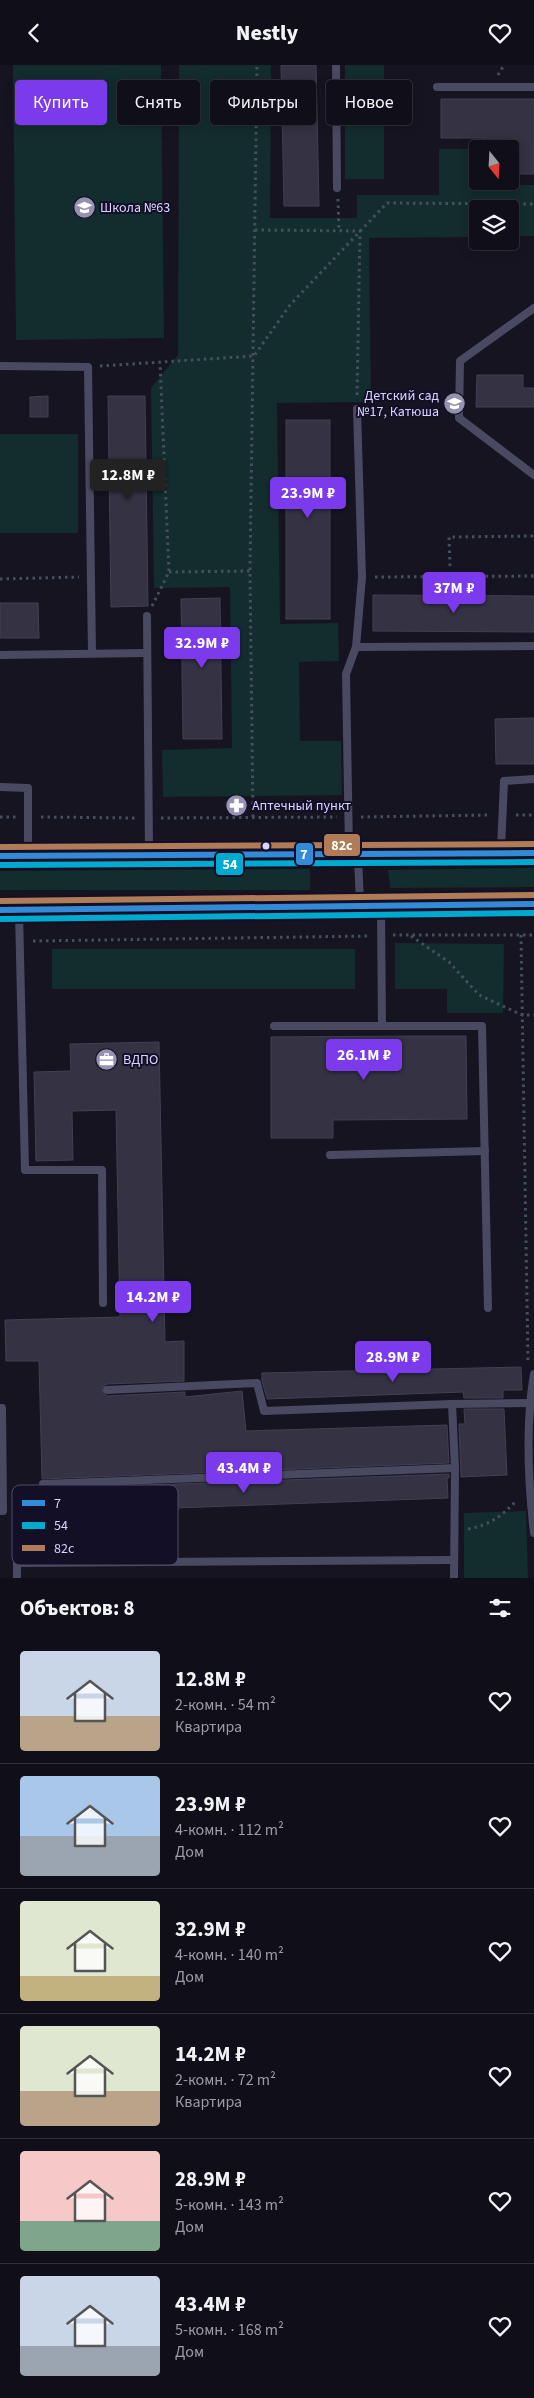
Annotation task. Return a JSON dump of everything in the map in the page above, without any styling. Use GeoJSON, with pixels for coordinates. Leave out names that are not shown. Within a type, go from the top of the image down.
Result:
{"type":"FeatureCollection","features":[{"type":"Feature","properties":{"kind":"main road"},"geometry":{"type":"LineString","coordinates":[[0,856],[534,853]]}},
{"type":"Feature","properties":{"kind":"main road"},"geometry":{"type":"LineString","coordinates":[[9,910],[534,904]]}},
{"type":"Feature","properties":{"kind":"lane"},"geometry":{"type":"LineString","coordinates":[[336,65],[337,188]]}},
{"type":"Feature","properties":{"kind":"lane"},"geometry":{"type":"LineString","coordinates":[[437,87],[534,87]]}},
{"type":"Feature","properties":{"kind":"lane"},"geometry":{"type":"LineString","coordinates":[[534,308],[460,361],[459,418],[534,475]]}},
{"type":"Feature","properties":{"kind":"lane"},"geometry":{"type":"LineString","coordinates":[[0,366],[88,367],[92,653]]}},
{"type":"Feature","properties":{"kind":"lane"},"geometry":{"type":"LineString","coordinates":[[357,409],[362,577],[356,647],[346,675],[348,817],[353,853],[382,935],[382,1026]]}},
{"type":"Feature","properties":{"kind":"lane"},"geometry":{"type":"LineString","coordinates":[[147,616],[149,855]]}},
{"type":"Feature","properties":{"kind":"lane"},"geometry":{"type":"LineString","coordinates":[[356,647],[534,646]]}},
{"type":"Feature","properties":{"kind":"lane"},"geometry":{"type":"LineString","coordinates":[[0,655],[147,653]]}},
{"type":"Feature","properties":{"kind":"lane"},"geometry":{"type":"LineString","coordinates":[[500,853],[504,781],[534,779]]}},
{"type":"Feature","properties":{"kind":"lane"},"geometry":{"type":"LineString","coordinates":[[0,787],[28,788],[28,856]]}},
{"type":"Feature","properties":{"kind":"lane"},"geometry":{"type":"LineString","coordinates":[[9,910],[19,941],[25,1170],[102,1170],[103,1303]]}},
{"type":"Feature","properties":{"kind":"lane"},"geometry":{"type":"LineString","coordinates":[[274,1025],[482,1026],[488,1308]]}},
{"type":"Feature","properties":{"kind":"lane"},"geometry":{"type":"LineString","coordinates":[[330,1155],[485,1151]]}},
{"type":"Feature","properties":{"kind":"lane"},"geometry":{"type":"LineString","coordinates":[[534,1374],[530,1487],[534,1533]]}},
{"type":"Feature","properties":{"kind":"lane"},"geometry":{"type":"LineString","coordinates":[[107,1390],[257,1383],[264,1411],[532,1403]]}},
{"type":"Feature","properties":{"kind":"lane"},"geometry":{"type":"LineString","coordinates":[[452,1405],[455,1469],[454,1578]]}},
{"type":"Feature","properties":{"kind":"lane"},"geometry":{"type":"LineString","coordinates":[[0,1408],[2,1408],[3,1511],[0,1511]]}},
{"type":"Feature","properties":{"kind":"lane"},"geometry":{"type":"LineString","coordinates":[[43,1484],[455,1469]]}},
{"type":"Feature","properties":{"kind":"lane"},"geometry":{"type":"LineString","coordinates":[[178,1562],[453,1561]]}},
{"type":"Feature","properties":{"kind":"lane"},"geometry":{"type":"LineString","coordinates":[[17,1565],[17,1578]]}},
{"type":"Feature","properties":{"kind":"path"},"geometry":{"type":"LineString","coordinates":[[253,817],[250,571],[257,65]]}},
{"type":"Feature","properties":{"kind":"path"},"geometry":{"type":"LineString","coordinates":[[337,188],[339,231]]}},
{"type":"Feature","properties":{"kind":"path"},"geometry":{"type":"LineString","coordinates":[[254,356],[290,305],[387,203],[534,204]]}},
{"type":"Feature","properties":{"kind":"path"},"geometry":{"type":"LineString","coordinates":[[255,230],[360,231]]}},
{"type":"Feature","properties":{"kind":"path"},"geometry":{"type":"LineString","coordinates":[[357,409],[360,231]]}},
{"type":"Feature","properties":{"kind":"path"},"geometry":{"type":"LineString","coordinates":[[88,367],[254,356]]}},
{"type":"Feature","properties":{"kind":"path"},"geometry":{"type":"LineString","coordinates":[[147,616],[169,572],[160,363]]}},
{"type":"Feature","properties":{"kind":"path"},"geometry":{"type":"LineString","coordinates":[[450,566],[449,537],[534,536]]}},
{"type":"Feature","properties":{"kind":"path"},"geometry":{"type":"LineString","coordinates":[[169,572],[250,571]]}},
{"type":"Feature","properties":{"kind":"path"},"geometry":{"type":"LineString","coordinates":[[362,577],[534,576]]}},
{"type":"Feature","properties":{"kind":"path"},"geometry":{"type":"LineString","coordinates":[[0,579],[92,577]]}},
{"type":"Feature","properties":{"kind":"path"},"geometry":{"type":"LineString","coordinates":[[0,817],[148,818],[534,815]]}},
{"type":"Feature","properties":{"kind":"path"},"geometry":{"type":"LineString","coordinates":[[19,941],[382,935],[534,935]]}},
{"type":"Feature","properties":{"kind":"path"},"geometry":{"type":"LineString","coordinates":[[411,935],[449,962],[479,995],[522,1015],[534,1015]]}},
{"type":"Feature","properties":{"kind":"path"},"geometry":{"type":"LineString","coordinates":[[521,935],[532,1403]]}},
{"type":"Feature","properties":{"kind":"path"},"geometry":{"type":"LineString","coordinates":[[454,1531],[484,1526],[500,1517],[530,1487]]}},
{"type":"Feature","properties":{"kind":"green space","name":"Школа №63"},"geometry":{"type":"Polygon","coordinates":[[[13,65],[161,65],[161,80],[117,80],[117,125],[162,125],[164,338],[16,340],[13,65]]]}},
{"type":"Feature","properties":{"kind":"green space"},"geometry":{"type":"Polygon","coordinates":[[[179,65],[271,65],[271,80],[210,80],[210,125],[271,125],[270,218],[357,218],[357,195],[439,195],[439,149],[469,149],[469,190],[519,190],[519,185],[534,185],[534,236],[519,236],[519,200],[469,200],[469,237],[369,238],[371,402],[277,403],[280,624],[338,623],[339,661],[299,662],[300,741],[341,741],[342,795],[163,797],[162,750],[232,748],[230,587],[154,588],[151,388],[178,355],[179,125],[200,125],[200,80],[179,80],[179,65]]]}},
{"type":"Feature","properties":{"kind":"green space"},"geometry":{"type":"Polygon","coordinates":[[[345,65],[384,65],[384,80],[345,80],[345,65]]]}},
{"type":"Feature","properties":{"kind":"green space"},"geometry":{"type":"Polygon","coordinates":[[[345,125],[384,125],[384,179],[345,179],[345,125]]]}},
{"type":"Feature","properties":{"kind":"green space"},"geometry":{"type":"Polygon","coordinates":[[[0,434],[78,434],[78,533],[0,533],[0,434]]]}},
{"type":"Feature","properties":{"kind":"green space"},"geometry":{"type":"Polygon","coordinates":[[[534,868],[534,887],[390,888],[388,870],[534,868]]]}},
{"type":"Feature","properties":{"kind":"green space"},"geometry":{"type":"Polygon","coordinates":[[[310,869],[310,890],[0,890],[0,871],[310,869]]]}},
{"type":"Feature","properties":{"kind":"green space"},"geometry":{"type":"Polygon","coordinates":[[[395,943],[504,944],[503,1013],[447,1013],[447,989],[395,989],[395,943]]]}},
{"type":"Feature","properties":{"kind":"green space"},"geometry":{"type":"Polygon","coordinates":[[[52,949],[355,949],[355,989],[52,989],[52,949]]]}},
{"type":"Feature","properties":{"kind":"green space"},"geometry":{"type":"Polygon","coordinates":[[[526,1511],[528,1578],[464,1578],[464,1513],[526,1511]]]}},
{"type":"Feature","properties":{"kind":"building"},"geometry":{"type":"Polygon","coordinates":[[[281,65],[316,65],[319,206],[284,206],[282,125],[316,125],[316,80],[281,80],[281,65]]]}},
{"type":"Feature","properties":{"kind":"building"},"geometry":{"type":"Polygon","coordinates":[[[441,99],[534,99],[534,174],[519,174],[519,140],[441,138],[441,99]]]}},
{"type":"Feature","properties":{"kind":"building"},"geometry":{"type":"Polygon","coordinates":[[[477,375],[523,375],[523,388],[534,388],[534,407],[476,407],[477,375]]]}},
{"type":"Feature","properties":{"kind":"building"},"geometry":{"type":"Polygon","coordinates":[[[48,396],[48,417],[30,417],[30,397],[48,396]]]}},
{"type":"Feature","properties":{"kind":"building"},"geometry":{"type":"Polygon","coordinates":[[[108,396],[145,396],[148,606],[111,607],[108,396]]]}},
{"type":"Feature","properties":{"kind":"building"},"geometry":{"type":"Polygon","coordinates":[[[286,420],[330,420],[330,619],[286,619],[286,420]]]}},
{"type":"Feature","properties":{"kind":"building"},"geometry":{"type":"Polygon","coordinates":[[[373,595],[534,596],[534,632],[373,631],[373,595]]]}},
{"type":"Feature","properties":{"kind":"building"},"geometry":{"type":"Polygon","coordinates":[[[220,598],[222,739],[183,739],[181,599],[220,598]]]}},
{"type":"Feature","properties":{"kind":"building"},"geometry":{"type":"Polygon","coordinates":[[[0,603],[38,603],[39,638],[0,638],[0,603]]]}},
{"type":"Feature","properties":{"kind":"building"},"geometry":{"type":"Polygon","coordinates":[[[534,718],[534,764],[496,764],[495,719],[534,718]]]}},
{"type":"Feature","properties":{"kind":"building"},"geometry":{"type":"Polygon","coordinates":[[[466,1036],[467,1119],[333,1120],[333,1138],[271,1138],[271,1037],[466,1036]]]}},
{"type":"Feature","properties":{"kind":"building"},"geometry":{"type":"Polygon","coordinates":[[[159,1042],[165,1342],[184,1341],[184,1381],[107,1384],[102,1388],[103,1393],[107,1396],[185,1392],[185,1397],[242,1391],[246,1431],[447,1425],[449,1463],[42,1479],[39,1361],[6,1361],[5,1320],[120,1317],[116,1110],[72,1111],[73,1160],[36,1161],[34,1072],[71,1071],[70,1044],[159,1042]]]}},
{"type":"Feature","properties":{"kind":"building"},"geometry":{"type":"Polygon","coordinates":[[[521,1367],[522,1390],[503,1390],[503,1398],[464,1398],[463,1392],[267,1399],[262,1381],[262,1373],[521,1367]]]}},
{"type":"Feature","properties":{"kind":"building"},"geometry":{"type":"Polygon","coordinates":[[[464,1409],[504,1409],[507,1475],[461,1477],[459,1424],[465,1424],[464,1409]]]}},
{"type":"Feature","properties":{"kind":"building"},"geometry":{"type":"Polygon","coordinates":[[[449,1474],[449,1478],[447,1478],[448,1498],[178,1508],[178,1485],[151,1485],[449,1474]]]}},
{"type":"Feature","properties":{"kind":"transit line","name":"82с"},"geometry":{"type":"LineString","coordinates":[[0,847],[534,844]]}},
{"type":"Feature","properties":{"kind":"transit line","name":"7"},"geometry":{"type":"LineString","coordinates":[[0,856],[534,853]]}},
{"type":"Feature","properties":{"kind":"transit line","name":"54"},"geometry":{"type":"LineString","coordinates":[[0,865],[534,862]]}},
{"type":"Feature","properties":{"kind":"transit line","name":"82с"},"geometry":{"type":"LineString","coordinates":[[0,901],[534,895]]}},
{"type":"Feature","properties":{"kind":"transit line","name":"7"},"geometry":{"type":"LineString","coordinates":[[0,910],[534,904]]}},
{"type":"Feature","properties":{"kind":"transit line","name":"54"},"geometry":{"type":"LineString","coordinates":[[0,919],[534,913]]}},
{"type":"Feature","properties":{"kind":"place","name":"Школа №63"},"geometry":{"type":"Point","coordinates":[84,208]}},
{"type":"Feature","properties":{"kind":"place","name":"Детский сад №17, Катюша"},"geometry":{"type":"Point","coordinates":[455,404]}},
{"type":"Feature","properties":{"kind":"place","name":"Аптечный пункт"},"geometry":{"type":"Point","coordinates":[236,806]}},
{"type":"Feature","properties":{"kind":"place","name":"ВДПО"},"geometry":{"type":"Point","coordinates":[107,1060]}}]}
